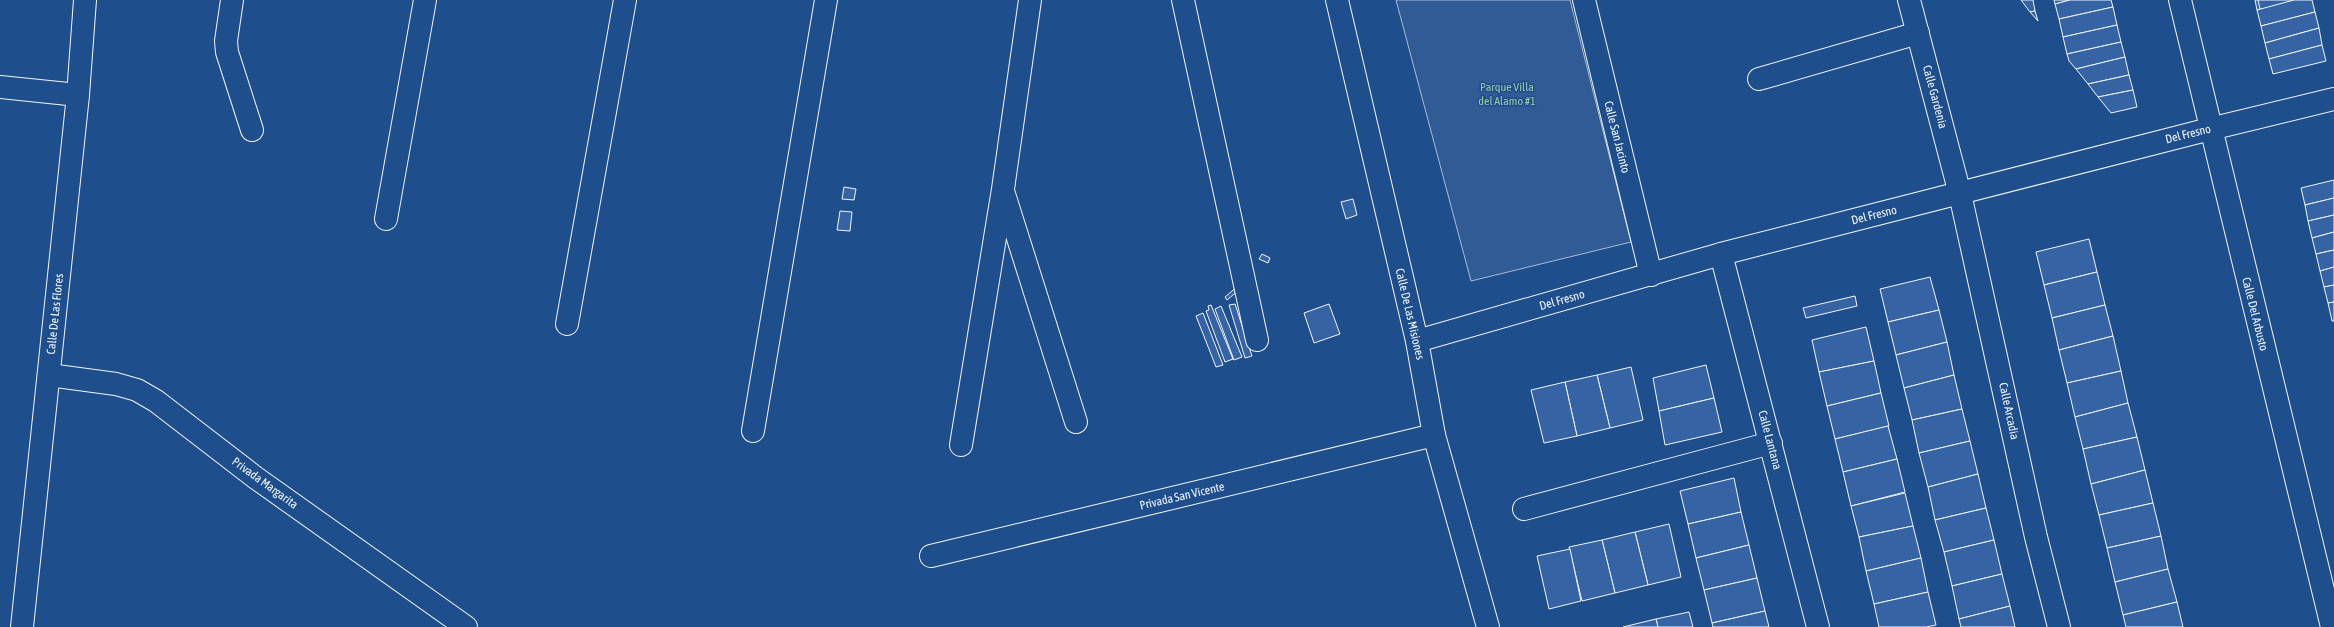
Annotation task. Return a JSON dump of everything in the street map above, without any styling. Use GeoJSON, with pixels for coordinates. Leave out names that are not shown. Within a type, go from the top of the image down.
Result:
{"type":"FeatureCollection","features":[{"type":"Feature","properties":{"kind":"street","name":"Calle De Las Flores"},"geometry":{"type":"LineString","coordinates":[[22,627],[78,95],[85,0]]}},
{"type":"Feature","properties":{"kind":"street"},"geometry":{"type":"LineString","coordinates":[[232,0],[226,41],[227,52],[252,130]]}},
{"type":"Feature","properties":{"kind":"street"},"geometry":{"type":"LineString","coordinates":[[386,219],[425,0]]}},
{"type":"Feature","properties":{"kind":"street"},"geometry":{"type":"LineString","coordinates":[[567,324],[625,0]]}},
{"type":"Feature","properties":{"kind":"street"},"geometry":{"type":"LineString","coordinates":[[753,431],[826,0]]}},
{"type":"Feature","properties":{"kind":"street"},"geometry":{"type":"LineString","coordinates":[[961,445],[1003,189],[1030,0]]}},
{"type":"Feature","properties":{"kind":"street"},"geometry":{"type":"LineString","coordinates":[[1183,0],[1257,340]]}},
{"type":"Feature","properties":{"kind":"street","name":"Calle De Las Misiones"},"geometry":{"type":"LineString","coordinates":[[1337,0],[1417,341],[1434,435],[1488,627]]}},
{"type":"Feature","properties":{"kind":"street","name":"Calle San Jacinto"},"geometry":{"type":"LineString","coordinates":[[1584,0],[1650,275]]}},
{"type":"Feature","properties":{"kind":"street","name":"Calle Gardenia"},"geometry":{"type":"LineString","coordinates":[[1909,0],[1960,194]]}},
{"type":"Feature","properties":{"kind":"street","name":"Calle Del Arbusto"},"geometry":{"type":"LineString","coordinates":[[2180,0],[2210,129],[2332,627]]}},
{"type":"Feature","properties":{"kind":"street"},"geometry":{"type":"LineString","coordinates":[[1759,79],[1918,33]]}},
{"type":"Feature","properties":{"kind":"street"},"geometry":{"type":"LineString","coordinates":[[0,87],[78,95]]}},
{"type":"Feature","properties":{"kind":"street","name":"Del Fresno"},"geometry":{"type":"LineString","coordinates":[[1417,341],[1721,254],[2210,129],[2334,99]]}},
{"type":"Feature","properties":{"kind":"street"},"geometry":{"type":"LineString","coordinates":[[1003,189],[1076,422]]}},
{"type":"Feature","properties":{"kind":"street","name":"Calle Arcadia"},"geometry":{"type":"LineString","coordinates":[[1960,194],[2036,537],[2059,627]]}},
{"type":"Feature","properties":{"kind":"street","name":"Calle Lantana"},"geometry":{"type":"LineString","coordinates":[[1721,254],[1818,627]]}},
{"type":"Feature","properties":{"kind":"street","name":"Privada Margarita"},"geometry":{"type":"LineString","coordinates":[[49,375],[116,384],[137,390],[156,401],[256,478],[466,627]]}},
{"type":"Feature","properties":{"kind":"street","name":"Privada San Vicente"},"geometry":{"type":"LineString","coordinates":[[931,556],[1434,435]]}},
{"type":"Feature","properties":{"kind":"street"},"geometry":{"type":"LineString","coordinates":[[1524,509],[1771,443]]}},
{"type":"Feature","properties":{"kind":"shaded area","name":"Parque Villa del Alamo #1"},"geometry":{"type":"Polygon","coordinates":[[[1396,0],[1570,0],[1631,242],[1471,281],[1396,0]]]}},
{"type":"Feature","properties":{"kind":"building"},"geometry":{"type":"Polygon","coordinates":[[[2021,0],[2033,0],[2035,11],[2030,12],[2021,0]]]}},
{"type":"Feature","properties":{"kind":"building"},"geometry":{"type":"Polygon","coordinates":[[[2054,0],[2070,0],[2055,4],[2054,0]]]}},
{"type":"Feature","properties":{"kind":"building"},"geometry":{"type":"Polygon","coordinates":[[[2070,0],[2111,0],[2113,7],[2059,19],[2055,4],[2070,0]]]}},
{"type":"Feature","properties":{"kind":"building"},"geometry":{"type":"Polygon","coordinates":[[[2255,0],[2294,0],[2257,10],[2255,0]]]}},
{"type":"Feature","properties":{"kind":"building"},"geometry":{"type":"Polygon","coordinates":[[[2258,0],[2311,0],[2317,29],[2267,40],[2258,0]]]}},
{"type":"Feature","properties":{"kind":"building"},"geometry":{"type":"Polygon","coordinates":[[[2294,0],[2312,0],[2315,12],[2261,26],[2257,10],[2294,0]]]}},
{"type":"Feature","properties":{"kind":"building"},"geometry":{"type":"Polygon","coordinates":[[[2113,7],[2117,25],[2063,37],[2059,19],[2113,7]]]}},
{"type":"Feature","properties":{"kind":"building"},"geometry":{"type":"Polygon","coordinates":[[[2035,11],[2038,21],[2030,12],[2035,11]]]}},
{"type":"Feature","properties":{"kind":"building"},"geometry":{"type":"Polygon","coordinates":[[[2315,12],[2319,28],[2265,43],[2261,26],[2315,12]]]}},
{"type":"Feature","properties":{"kind":"building"},"geometry":{"type":"Polygon","coordinates":[[[2117,25],[2121,42],[2067,54],[2063,37],[2117,25]]]}},
{"type":"Feature","properties":{"kind":"building"},"geometry":{"type":"Polygon","coordinates":[[[2319,28],[2322,45],[2269,59],[2265,43],[2319,28]]]}},
{"type":"Feature","properties":{"kind":"building"},"geometry":{"type":"Polygon","coordinates":[[[2121,42],[2125,57],[2076,69],[2069,61],[2067,54],[2121,42]]]}},
{"type":"Feature","properties":{"kind":"building"},"geometry":{"type":"Polygon","coordinates":[[[2322,45],[2326,61],[2273,74],[2269,59],[2322,45]]]}},
{"type":"Feature","properties":{"kind":"building"},"geometry":{"type":"Polygon","coordinates":[[[2125,57],[2129,75],[2088,84],[2076,69],[2125,57]]]}},
{"type":"Feature","properties":{"kind":"building"},"geometry":{"type":"Polygon","coordinates":[[[2129,75],[2133,90],[2098,97],[2088,84],[2129,75]]]}},
{"type":"Feature","properties":{"kind":"building"},"geometry":{"type":"Polygon","coordinates":[[[2133,90],[2137,107],[2111,113],[2098,97],[2133,90]]]}},
{"type":"Feature","properties":{"kind":"building"},"geometry":{"type":"Polygon","coordinates":[[[2334,180],[2334,198],[2305,205],[2301,188],[2334,180]]]}},
{"type":"Feature","properties":{"kind":"building"},"geometry":{"type":"Polygon","coordinates":[[[844,187],[856,189],[854,200],[842,199],[844,187]]]}},
{"type":"Feature","properties":{"kind":"building"},"geometry":{"type":"Polygon","coordinates":[[[2334,198],[2334,215],[2308,221],[2305,205],[2334,198]]]}},
{"type":"Feature","properties":{"kind":"building"},"geometry":{"type":"Polygon","coordinates":[[[1353,199],[1357,215],[1346,219],[1341,202],[1353,199]]]}},
{"type":"Feature","properties":{"kind":"building"},"geometry":{"type":"Polygon","coordinates":[[[840,211],[852,212],[850,231],[837,230],[840,211]]]}},
{"type":"Feature","properties":{"kind":"building"},"geometry":{"type":"Polygon","coordinates":[[[2334,215],[2334,232],[2312,238],[2308,221],[2334,215]]]}},
{"type":"Feature","properties":{"kind":"building"},"geometry":{"type":"Polygon","coordinates":[[[2334,232],[2334,250],[2316,254],[2312,238],[2334,232]]]}},
{"type":"Feature","properties":{"kind":"building"},"geometry":{"type":"Polygon","coordinates":[[[2089,239],[2097,272],[2044,285],[2036,252],[2089,239]]]}},
{"type":"Feature","properties":{"kind":"building"},"geometry":{"type":"Polygon","coordinates":[[[2334,250],[2334,267],[2320,271],[2316,254],[2334,250]]]}},
{"type":"Feature","properties":{"kind":"building"},"geometry":{"type":"Polygon","coordinates":[[[1262,254],[1270,258],[1268,263],[1259,259],[1262,254]]]}},
{"type":"Feature","properties":{"kind":"building"},"geometry":{"type":"Polygon","coordinates":[[[2334,267],[2334,285],[2324,287],[2320,271],[2334,267]]]}},
{"type":"Feature","properties":{"kind":"building"},"geometry":{"type":"Polygon","coordinates":[[[2097,272],[2105,305],[2052,318],[2044,285],[2097,272]]]}},
{"type":"Feature","properties":{"kind":"building"},"geometry":{"type":"Polygon","coordinates":[[[1251,275],[1253,278],[1227,300],[1225,297],[1251,275]]]}},
{"type":"Feature","properties":{"kind":"building"},"geometry":{"type":"Polygon","coordinates":[[[1930,277],[1939,310],[1888,322],[1880,289],[1930,277]]]}},
{"type":"Feature","properties":{"kind":"building"},"geometry":{"type":"Polygon","coordinates":[[[2334,285],[2334,302],[2328,303],[2324,287],[2334,285]]]}},
{"type":"Feature","properties":{"kind":"building"},"geometry":{"type":"Polygon","coordinates":[[[1855,296],[1857,306],[1806,318],[1803,308],[1855,296]]]}},
{"type":"Feature","properties":{"kind":"building"},"geometry":{"type":"Polygon","coordinates":[[[2334,302],[2334,321],[2332,321],[2328,303],[2334,302]]]}},
{"type":"Feature","properties":{"kind":"building"},"geometry":{"type":"Polygon","coordinates":[[[1235,304],[1252,356],[1245,358],[1229,305],[1235,304]]]}},
{"type":"Feature","properties":{"kind":"building"},"geometry":{"type":"Polygon","coordinates":[[[1329,304],[1340,334],[1314,343],[1304,313],[1329,304]]]}},
{"type":"Feature","properties":{"kind":"building"},"geometry":{"type":"Polygon","coordinates":[[[1211,305],[1233,359],[1225,362],[1206,311],[1209,310],[1208,306],[1211,305]]]}},
{"type":"Feature","properties":{"kind":"building"},"geometry":{"type":"Polygon","coordinates":[[[2105,305],[2113,336],[2059,350],[2052,318],[2105,305]]]}},
{"type":"Feature","properties":{"kind":"building"},"geometry":{"type":"Polygon","coordinates":[[[1221,306],[1242,357],[1234,360],[1215,309],[1221,306]]]}},
{"type":"Feature","properties":{"kind":"building"},"geometry":{"type":"Polygon","coordinates":[[[1939,310],[1947,342],[1896,355],[1888,322],[1939,310]]]}},
{"type":"Feature","properties":{"kind":"building"},"geometry":{"type":"Polygon","coordinates":[[[1203,313],[1223,365],[1216,367],[1196,316],[1203,313]]]}},
{"type":"Feature","properties":{"kind":"building"},"geometry":{"type":"Polygon","coordinates":[[[1866,327],[1874,361],[1819,372],[1812,340],[1866,327]]]}},
{"type":"Feature","properties":{"kind":"building"},"geometry":{"type":"Polygon","coordinates":[[[2113,336],[2121,371],[2067,383],[2059,350],[2113,336]]]}},
{"type":"Feature","properties":{"kind":"building"},"geometry":{"type":"Polygon","coordinates":[[[1947,342],[1954,375],[1904,388],[1896,355],[1947,342]]]}},
{"type":"Feature","properties":{"kind":"building"},"geometry":{"type":"Polygon","coordinates":[[[1874,361],[1881,393],[1827,406],[1819,372],[1874,361]]]}},
{"type":"Feature","properties":{"kind":"building"},"geometry":{"type":"Polygon","coordinates":[[[1706,365],[1714,398],[1659,411],[1653,378],[1706,365]]]}},
{"type":"Feature","properties":{"kind":"building"},"geometry":{"type":"Polygon","coordinates":[[[1631,367],[1643,420],[1610,428],[1597,375],[1631,367]]]}},
{"type":"Feature","properties":{"kind":"building"},"geometry":{"type":"Polygon","coordinates":[[[2121,371],[2128,403],[2075,417],[2067,383],[2121,371]]]}},
{"type":"Feature","properties":{"kind":"building"},"geometry":{"type":"Polygon","coordinates":[[[1597,375],[1610,428],[1577,436],[1565,382],[1597,375]]]}},
{"type":"Feature","properties":{"kind":"building"},"geometry":{"type":"Polygon","coordinates":[[[1954,375],[1962,409],[1912,420],[1904,388],[1954,375]]]}},
{"type":"Feature","properties":{"kind":"building"},"geometry":{"type":"Polygon","coordinates":[[[1565,382],[1577,436],[1544,443],[1531,390],[1565,382]]]}},
{"type":"Feature","properties":{"kind":"building"},"geometry":{"type":"Polygon","coordinates":[[[1881,393],[1889,426],[1835,439],[1827,406],[1881,393]]]}},
{"type":"Feature","properties":{"kind":"building"},"geometry":{"type":"Polygon","coordinates":[[[1714,398],[1722,432],[1665,445],[1659,411],[1714,398]]]}},
{"type":"Feature","properties":{"kind":"building"},"geometry":{"type":"Polygon","coordinates":[[[2128,403],[2137,437],[2083,449],[2075,417],[2128,403]]]}},
{"type":"Feature","properties":{"kind":"building"},"geometry":{"type":"Polygon","coordinates":[[[1962,409],[1970,441],[1919,453],[1912,420],[1962,409]]]}},
{"type":"Feature","properties":{"kind":"building"},"geometry":{"type":"Polygon","coordinates":[[[1888,426],[1897,459],[1843,472],[1835,439],[1888,426]]]}},
{"type":"Feature","properties":{"kind":"building"},"geometry":{"type":"Polygon","coordinates":[[[2137,437],[2145,470],[2091,484],[2083,449],[2137,437]]]}},
{"type":"Feature","properties":{"kind":"building"},"geometry":{"type":"Polygon","coordinates":[[[1970,441],[1978,474],[1928,487],[1919,453],[1970,441]]]}},
{"type":"Feature","properties":{"kind":"building"},"geometry":{"type":"Polygon","coordinates":[[[1897,459],[1905,492],[1851,506],[1843,472],[1897,459]]]}},
{"type":"Feature","properties":{"kind":"building"},"geometry":{"type":"Polygon","coordinates":[[[2145,470],[2153,503],[2099,515],[2091,484],[2145,470]]]}},
{"type":"Feature","properties":{"kind":"building"},"geometry":{"type":"Polygon","coordinates":[[[1978,474],[1986,508],[1935,520],[1928,487],[1978,474]]]}},
{"type":"Feature","properties":{"kind":"building"},"geometry":{"type":"Polygon","coordinates":[[[1734,478],[1741,512],[1688,524],[1680,491],[1734,478]]]}},
{"type":"Feature","properties":{"kind":"building"},"geometry":{"type":"Polygon","coordinates":[[[1905,493],[1913,526],[1859,537],[1851,506],[1905,493]]]}},
{"type":"Feature","properties":{"kind":"building"},"geometry":{"type":"Polygon","coordinates":[[[2153,503],[2161,536],[2107,548],[2099,515],[2153,503]]]}},
{"type":"Feature","properties":{"kind":"building"},"geometry":{"type":"Polygon","coordinates":[[[1986,508],[1994,540],[1944,552],[1935,520],[1986,508]]]}},
{"type":"Feature","properties":{"kind":"building"},"geometry":{"type":"Polygon","coordinates":[[[1741,512],[1749,545],[1696,558],[1688,524],[1741,512]]]}},
{"type":"Feature","properties":{"kind":"building"},"geometry":{"type":"Polygon","coordinates":[[[1669,524],[1681,577],[1648,585],[1635,532],[1669,524]]]}},
{"type":"Feature","properties":{"kind":"building"},"geometry":{"type":"Polygon","coordinates":[[[1913,526],[1921,558],[1866,571],[1859,537],[1913,526]]]}},
{"type":"Feature","properties":{"kind":"building"},"geometry":{"type":"Polygon","coordinates":[[[1635,532],[1648,585],[1615,593],[1602,540],[1635,532]]]}},
{"type":"Feature","properties":{"kind":"building"},"geometry":{"type":"Polygon","coordinates":[[[2161,536],[2168,569],[2115,582],[2107,548],[2161,536]]]}},
{"type":"Feature","properties":{"kind":"building"},"geometry":{"type":"Polygon","coordinates":[[[1602,540],[1615,593],[1582,601],[1569,547],[1602,540]]]}},
{"type":"Feature","properties":{"kind":"building"},"geometry":{"type":"Polygon","coordinates":[[[1994,540],[2002,574],[1952,586],[1944,552],[1994,540]]]}},
{"type":"Feature","properties":{"kind":"building"},"geometry":{"type":"Polygon","coordinates":[[[1749,545],[1757,578],[1704,590],[1696,558],[1749,545]]]}},
{"type":"Feature","properties":{"kind":"building"},"geometry":{"type":"Polygon","coordinates":[[[1570,549],[1581,601],[1549,609],[1537,556],[1570,549]]]}},
{"type":"Feature","properties":{"kind":"building"},"geometry":{"type":"Polygon","coordinates":[[[1921,558],[1928,592],[1874,604],[1866,571],[1921,558]]]}},
{"type":"Feature","properties":{"kind":"building"},"geometry":{"type":"Polygon","coordinates":[[[2168,569],[2177,602],[2123,615],[2115,582],[2168,569]]]}},
{"type":"Feature","properties":{"kind":"building"},"geometry":{"type":"Polygon","coordinates":[[[2002,574],[2010,606],[1959,619],[1952,586],[2002,574]]]}},
{"type":"Feature","properties":{"kind":"building"},"geometry":{"type":"Polygon","coordinates":[[[1757,578],[1765,611],[1712,623],[1704,590],[1757,578]]]}},
{"type":"Feature","properties":{"kind":"building"},"geometry":{"type":"Polygon","coordinates":[[[1928,592],[1936,625],[1926,627],[1879,627],[1874,604],[1928,592]]]}},
{"type":"Feature","properties":{"kind":"building"},"geometry":{"type":"Polygon","coordinates":[[[2177,602],[2183,627],[2126,627],[2123,615],[2177,602]]]}},
{"type":"Feature","properties":{"kind":"building"},"geometry":{"type":"Polygon","coordinates":[[[2010,606],[2015,627],[1961,627],[1959,619],[2010,606]]]}},
{"type":"Feature","properties":{"kind":"building"},"geometry":{"type":"Polygon","coordinates":[[[1765,611],[1769,627],[1713,627],[1712,623],[1765,611]]]}},
{"type":"Feature","properties":{"kind":"building"},"geometry":{"type":"Polygon","coordinates":[[[1689,612],[1693,627],[1658,627],[1656,619],[1689,612]]]}},
{"type":"Feature","properties":{"kind":"building"},"geometry":{"type":"Polygon","coordinates":[[[1656,619],[1658,627],[1623,627],[1656,619]]]}}]}
